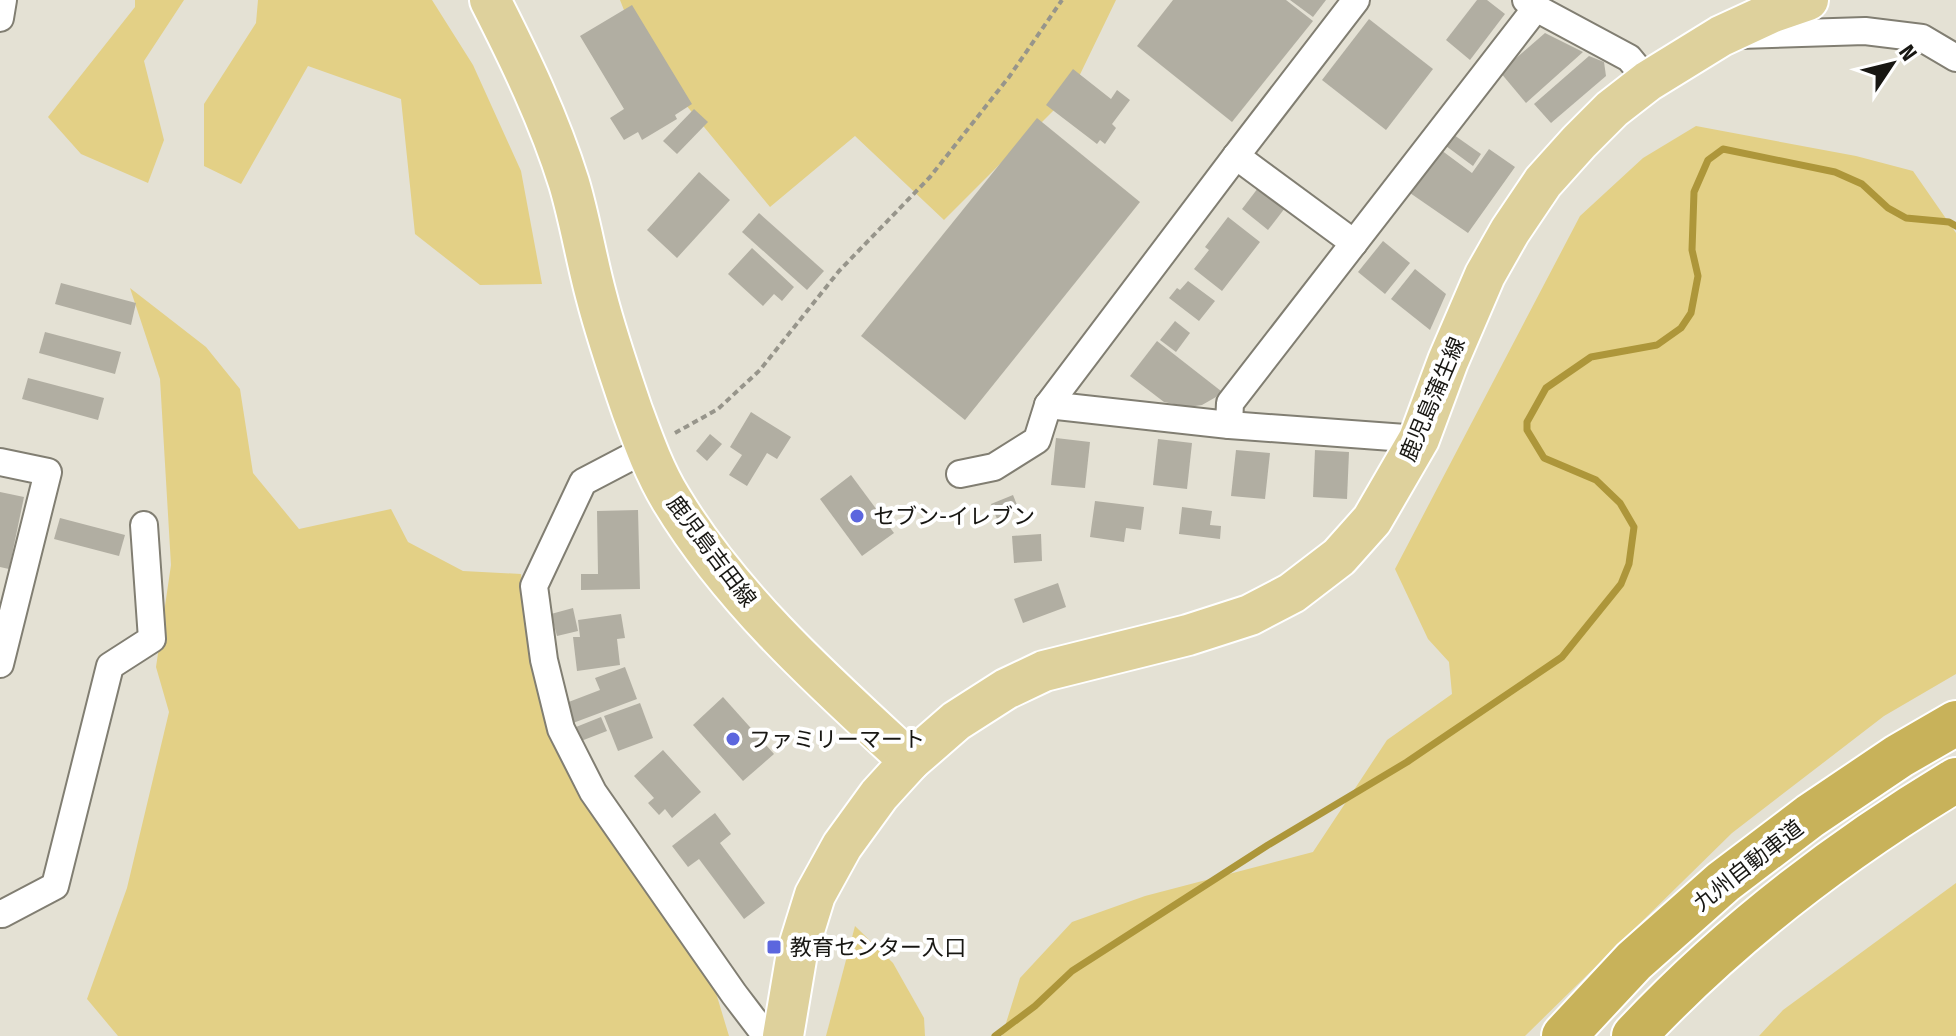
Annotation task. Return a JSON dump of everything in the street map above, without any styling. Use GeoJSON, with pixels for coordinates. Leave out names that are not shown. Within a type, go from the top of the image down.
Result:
{"type":"FeatureCollection","features":[{"type":"Feature","properties":{"kind":"highway","name":"九州自動車道"},"geometry":{"type":"LineString","coordinates":[[1564,1036],[1634,961],[1723,882],[1810,816],[1899,756],[1956,723]]}},
{"type":"Feature","properties":{"kind":"highway"},"geometry":{"type":"LineString","coordinates":[[1634,1036],[1729,944],[1824,868],[1956,780]]}},
{"type":"Feature","properties":{"kind":"main road","name":"鹿児島吉田線"},"geometry":{"type":"LineString","coordinates":[[490,0],[540,103],[569,183],[617,367],[646,449],[670,498],[722,572],[757,612],[910,761]]}},
{"type":"Feature","properties":{"kind":"main road","name":"鹿児島蒲生線"},"geometry":{"type":"LineString","coordinates":[[910,761],[956,721],[1006,689],[1044,671],[1188,635],[1250,615],[1292,593],[1339,557],[1372,520],[1419,439],[1485,275],[1543,182],[1612,109],[1648,81],[1721,36],[1808,0]]}},
{"type":"Feature","properties":{"kind":"main road"},"geometry":{"type":"LineString","coordinates":[[783,1036],[797,953],[815,895],[842,846],[879,795],[910,761]]}},
{"type":"Feature","properties":{"kind":"street"},"geometry":{"type":"LineString","coordinates":[[0,15],[3,0]]}},
{"type":"Feature","properties":{"kind":"street"},"geometry":{"type":"LineString","coordinates":[[960,474],[994,467],[1037,440],[1048,405],[1356,0]]}},
{"type":"Feature","properties":{"kind":"street"},"geometry":{"type":"LineString","coordinates":[[1229,425],[1230,403],[1354,243],[1531,4],[1629,58],[1648,81]]}},
{"type":"Feature","properties":{"kind":"street"},"geometry":{"type":"LineString","coordinates":[[1721,36],[1865,31],[1922,38],[1956,58]]}},
{"type":"Feature","properties":{"kind":"street"},"geometry":{"type":"LineString","coordinates":[[1236,156],[1354,243]]}},
{"type":"Feature","properties":{"kind":"street"},"geometry":{"type":"LineString","coordinates":[[1048,405],[1229,425],[1419,439]]}},
{"type":"Feature","properties":{"kind":"street"},"geometry":{"type":"LineString","coordinates":[[646,449],[583,482],[534,586],[544,660],[561,729],[593,792],[766,1036]]}},
{"type":"Feature","properties":{"kind":"street"},"geometry":{"type":"LineString","coordinates":[[0,462],[48,472],[0,664]]}},
{"type":"Feature","properties":{"kind":"street"},"geometry":{"type":"LineString","coordinates":[[0,913],[55,886],[110,666],[152,639],[144,525]]}},
{"type":"Feature","properties":{"kind":"path"},"geometry":{"type":"LineString","coordinates":[[646,449],[718,409],[760,370],[839,271],[930,177],[1009,77],[1062,0]]}},
{"type":"Feature","properties":{"kind":"shaded area"},"geometry":{"type":"Polygon","coordinates":[[[135,0],[184,0],[144,61],[164,140],[148,183],[81,154],[48,117],[135,7],[135,0]]]}},
{"type":"Feature","properties":{"kind":"shaded area"},"geometry":{"type":"Polygon","coordinates":[[[258,0],[432,0],[473,65],[521,171],[542,284],[480,285],[415,234],[401,99],[308,66],[241,184],[204,166],[204,104],[256,23],[258,0]]]}},
{"type":"Feature","properties":{"kind":"shaded area"},"geometry":{"type":"Polygon","coordinates":[[[620,0],[1116,0],[1071,93],[944,220],[855,136],[770,207],[639,48],[620,0]]]}},
{"type":"Feature","properties":{"kind":"shaded area"},"geometry":{"type":"Polygon","coordinates":[[[1696,126],[1856,156],[1913,171],[1956,233],[1956,674],[1884,716],[1732,833],[1525,1036],[1002,1036],[1020,978],[1072,922],[1145,896],[1313,852],[1387,740],[1452,694],[1449,662],[1428,639],[1395,569],[1580,216],[1643,158],[1696,126]]]}},
{"type":"Feature","properties":{"kind":"shaded area"},"geometry":{"type":"Polygon","coordinates":[[[130,288],[206,347],[240,389],[253,473],[299,529],[391,509],[408,542],[463,571],[521,574],[537,681],[713,983],[729,1036],[118,1036],[87,999],[127,888],[169,712],[156,667],[171,565],[160,379],[130,288]]]}},
{"type":"Feature","properties":{"kind":"shaded area"},"geometry":{"type":"Polygon","coordinates":[[[1956,883],[1956,1036],[1759,1036],[1783,1010],[1956,883]]]}},
{"type":"Feature","properties":{"kind":"shaded area"},"geometry":{"type":"Polygon","coordinates":[[[855,926],[893,963],[924,1018],[925,1036],[826,1036],[855,926]]]}},
{"type":"Feature","properties":{"kind":"building"},"geometry":{"type":"Polygon","coordinates":[[[1173,0],[1286,0],[1313,21],[1232,122],[1137,46],[1173,0]]]}},
{"type":"Feature","properties":{"kind":"building"},"geometry":{"type":"Polygon","coordinates":[[[1290,0],[1326,0],[1313,17],[1290,0]]]}},
{"type":"Feature","properties":{"kind":"building"},"geometry":{"type":"Polygon","coordinates":[[[1477,0],[1487,0],[1505,14],[1470,60],[1446,40],[1477,0]]]}},
{"type":"Feature","properties":{"kind":"building"},"geometry":{"type":"Polygon","coordinates":[[[632,5],[692,104],[675,115],[677,119],[642,140],[638,132],[624,140],[610,118],[624,109],[580,36],[632,5]]]}},
{"type":"Feature","properties":{"kind":"building"},"geometry":{"type":"Polygon","coordinates":[[[1369,19],[1433,69],[1386,130],[1322,80],[1369,19]]]}},
{"type":"Feature","properties":{"kind":"building"},"geometry":{"type":"Polygon","coordinates":[[[1545,33],[1583,52],[1526,103],[1500,72],[1545,33]]]}},
{"type":"Feature","properties":{"kind":"building"},"geometry":{"type":"Polygon","coordinates":[[[1589,56],[1604,62],[1606,76],[1551,123],[1534,104],[1589,56]]]}},
{"type":"Feature","properties":{"kind":"building"},"geometry":{"type":"Polygon","coordinates":[[[1073,69],[1111,99],[1117,90],[1130,100],[1112,124],[1116,128],[1105,144],[1100,140],[1097,144],[1046,105],[1073,69]]]}},
{"type":"Feature","properties":{"kind":"building"},"geometry":{"type":"Polygon","coordinates":[[[694,109],[708,122],[677,154],[663,141],[694,109]]]}},
{"type":"Feature","properties":{"kind":"building"},"geometry":{"type":"Polygon","coordinates":[[[1037,118],[1140,202],[965,420],[861,336],[1037,118]]]}},
{"type":"Feature","properties":{"kind":"building"},"geometry":{"type":"Polygon","coordinates":[[[1454,135],[1481,154],[1473,166],[1446,146],[1454,135]]]}},
{"type":"Feature","properties":{"kind":"building"},"geometry":{"type":"Polygon","coordinates":[[[1489,149],[1515,167],[1468,233],[1410,193],[1441,150],[1472,173],[1489,149]]]}},
{"type":"Feature","properties":{"kind":"building"},"geometry":{"type":"Polygon","coordinates":[[[699,172],[730,200],[677,258],[647,230],[699,172]]]}},
{"type":"Feature","properties":{"kind":"building"},"geometry":{"type":"Polygon","coordinates":[[[1258,188],[1285,208],[1268,230],[1242,209],[1258,188]]]}},
{"type":"Feature","properties":{"kind":"building"},"geometry":{"type":"Polygon","coordinates":[[[759,213],[824,271],[807,290],[742,232],[759,213]]]}},
{"type":"Feature","properties":{"kind":"building"},"geometry":{"type":"Polygon","coordinates":[[[1228,217],[1260,242],[1222,291],[1194,269],[1209,250],[1205,247],[1228,217]]]}},
{"type":"Feature","properties":{"kind":"building"},"geometry":{"type":"Polygon","coordinates":[[[1383,241],[1410,263],[1385,294],[1358,272],[1383,241]]]}},
{"type":"Feature","properties":{"kind":"building"},"geometry":{"type":"Polygon","coordinates":[[[752,248],[794,287],[782,301],[774,294],[763,306],[728,274],[752,248]]]}},
{"type":"Feature","properties":{"kind":"building"},"geometry":{"type":"Polygon","coordinates":[[[1415,269],[1446,294],[1430,330],[1391,299],[1415,269]]]}},
{"type":"Feature","properties":{"kind":"building"},"geometry":{"type":"Polygon","coordinates":[[[1188,281],[1215,301],[1199,321],[1169,298],[1188,281]]]}},
{"type":"Feature","properties":{"kind":"building"},"geometry":{"type":"Polygon","coordinates":[[[61,283],[136,303],[131,325],[55,304],[61,283]]]}},
{"type":"Feature","properties":{"kind":"building"},"geometry":{"type":"Polygon","coordinates":[[[1175,321],[1190,333],[1176,352],[1160,340],[1175,321]]]}},
{"type":"Feature","properties":{"kind":"building"},"geometry":{"type":"Polygon","coordinates":[[[45,332],[121,352],[115,374],[39,353],[45,332]]]}},
{"type":"Feature","properties":{"kind":"building"},"geometry":{"type":"Polygon","coordinates":[[[1157,341],[1221,391],[1216,397],[1202,405],[1189,407],[1164,402],[1130,376],[1157,341]]]}},
{"type":"Feature","properties":{"kind":"building"},"geometry":{"type":"Polygon","coordinates":[[[28,378],[104,398],[98,420],[22,399],[28,378]]]}},
{"type":"Feature","properties":{"kind":"building"},"geometry":{"type":"Polygon","coordinates":[[[751,412],[791,437],[777,459],[767,453],[747,486],[729,475],[742,455],[730,447],[751,412]]]}},
{"type":"Feature","properties":{"kind":"building"},"geometry":{"type":"Polygon","coordinates":[[[710,434],[722,444],[707,461],[696,451],[710,434]]]}},
{"type":"Feature","properties":{"kind":"building"},"geometry":{"type":"Polygon","coordinates":[[[1056,438],[1090,442],[1085,488],[1051,485],[1056,438]]]}},
{"type":"Feature","properties":{"kind":"building"},"geometry":{"type":"Polygon","coordinates":[[[1158,439],[1192,443],[1187,489],[1153,485],[1158,439]]]}},
{"type":"Feature","properties":{"kind":"building"},"geometry":{"type":"Polygon","coordinates":[[[1236,450],[1270,453],[1265,499],[1231,496],[1236,450]]]}},
{"type":"Feature","properties":{"kind":"building"},"geometry":{"type":"Polygon","coordinates":[[[1315,450],[1349,452],[1347,499],[1313,497],[1315,450]]]}},
{"type":"Feature","properties":{"kind":"building","name":"セブン-イレブン"},"geometry":{"type":"Polygon","coordinates":[[[851,475],[894,533],[862,556],[820,499],[851,475]]]}},
{"type":"Feature","properties":{"kind":"building"},"geometry":{"type":"Polygon","coordinates":[[[0,492],[24,497],[9,569],[0,567],[0,492]]]}},
{"type":"Feature","properties":{"kind":"building"},"geometry":{"type":"Polygon","coordinates":[[[1013,495],[1019,510],[997,519],[991,504],[1013,495]]]}},
{"type":"Feature","properties":{"kind":"building"},"geometry":{"type":"Polygon","coordinates":[[[1095,501],[1144,507],[1141,530],[1126,528],[1124,542],[1090,537],[1095,501]]]}},
{"type":"Feature","properties":{"kind":"building"},"geometry":{"type":"Polygon","coordinates":[[[1182,507],[1212,511],[1210,525],[1221,526],[1220,539],[1179,534],[1182,507]]]}},
{"type":"Feature","properties":{"kind":"building"},"geometry":{"type":"Polygon","coordinates":[[[638,510],[640,589],[581,590],[581,574],[598,574],[597,511],[638,510]]]}},
{"type":"Feature","properties":{"kind":"building"},"geometry":{"type":"Polygon","coordinates":[[[60,518],[125,535],[119,556],[54,539],[60,518]]]}},
{"type":"Feature","properties":{"kind":"building"},"geometry":{"type":"Polygon","coordinates":[[[1041,534],[1042,561],[1014,563],[1012,536],[1041,534]]]}},
{"type":"Feature","properties":{"kind":"building"},"geometry":{"type":"Polygon","coordinates":[[[1058,583],[1066,607],[1023,623],[1014,599],[1058,583]]]}},
{"type":"Feature","properties":{"kind":"building"},"geometry":{"type":"Polygon","coordinates":[[[573,608],[578,631],[557,636],[551,614],[573,608]]]}},
{"type":"Feature","properties":{"kind":"building"},"geometry":{"type":"Polygon","coordinates":[[[621,614],[625,638],[617,639],[620,665],[577,671],[573,637],[580,637],[578,620],[621,614]]]}},
{"type":"Feature","properties":{"kind":"building"},"geometry":{"type":"Polygon","coordinates":[[[625,667],[637,699],[573,723],[566,703],[600,690],[595,678],[625,667]]]}},
{"type":"Feature","properties":{"kind":"building","name":"ファミリーマート"},"geometry":{"type":"Polygon","coordinates":[[[723,697],[774,754],[743,781],[693,725],[723,697]]]}},
{"type":"Feature","properties":{"kind":"building"},"geometry":{"type":"Polygon","coordinates":[[[640,703],[653,738],[618,751],[604,716],[640,703]]]}},
{"type":"Feature","properties":{"kind":"building"},"geometry":{"type":"Polygon","coordinates":[[[601,717],[607,731],[581,741],[576,727],[601,717]]]}},
{"type":"Feature","properties":{"kind":"building"},"geometry":{"type":"Polygon","coordinates":[[[663,750],[701,792],[672,818],[665,809],[659,815],[648,803],[654,798],[634,776],[663,750]]]}},
{"type":"Feature","properties":{"kind":"building"},"geometry":{"type":"Polygon","coordinates":[[[715,813],[731,834],[720,843],[765,903],[744,919],[699,859],[688,867],[672,846],[715,813]]]}},
{"type":"Feature","properties":{"kind":"waterway"},"geometry":{"type":"LineString","coordinates":[[995,1036],[1035,1006],[1072,971],[1268,845],[1407,762],[1562,657],[1621,584],[1629,564],[1634,527],[1620,503],[1596,480],[1544,458],[1527,430],[1527,422],[1546,388],[1591,357],[1657,345],[1681,328],[1691,313],[1698,276],[1692,250],[1694,192],[1708,160],[1723,149],[1835,172],[1862,184],[1888,208],[1906,218],[1949,222],[1956,226]]}},
{"type":"Feature","properties":{"kind":"place","name":"セブン-イレブン"},"geometry":{"type":"Point","coordinates":[857,516]}},
{"type":"Feature","properties":{"kind":"place","name":"ファミリーマート"},"geometry":{"type":"Point","coordinates":[733,739]}},
{"type":"Feature","properties":{"kind":"place","name":"教育センター入口"},"geometry":{"type":"Point","coordinates":[774,947]}}]}
